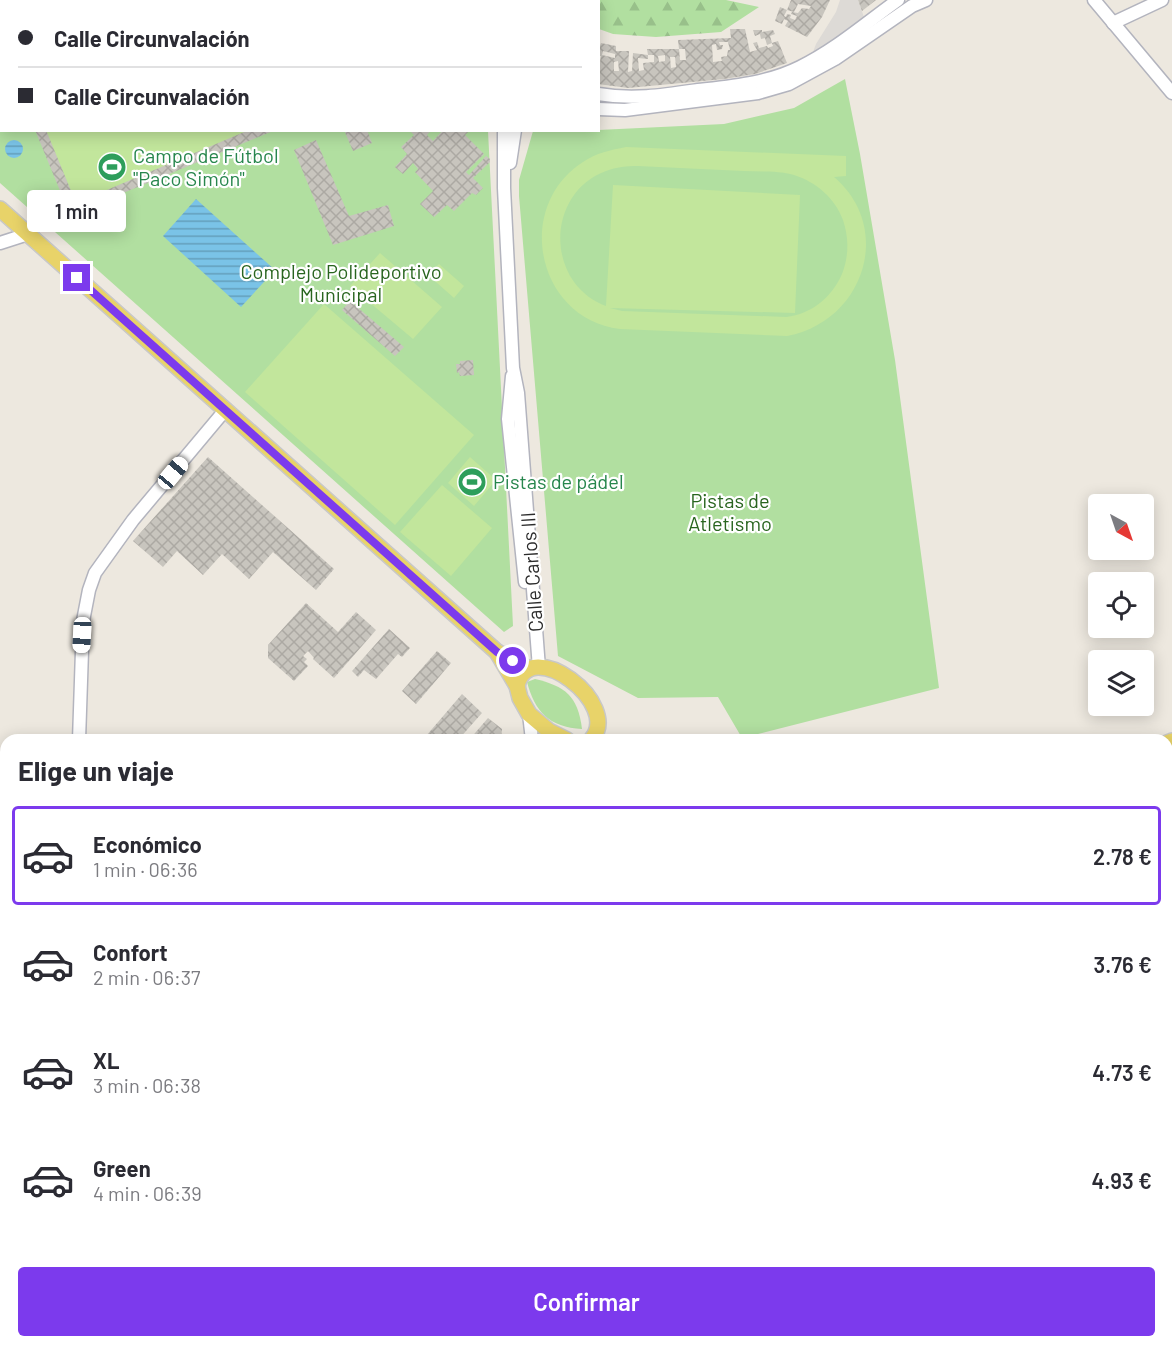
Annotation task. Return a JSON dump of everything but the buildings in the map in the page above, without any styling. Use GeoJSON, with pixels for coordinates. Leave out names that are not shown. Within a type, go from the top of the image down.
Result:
{"type":"FeatureCollection","features":[{"type":"Feature","properties":{"kind":"main road"},"geometry":{"type":"LineString","coordinates":[[0,209],[497,652],[517,686],[520,698],[529,714],[555,734]]}},
{"type":"Feature","properties":{"kind":"main road"},"geometry":{"type":"LineString","coordinates":[[497,652],[534,668],[558,671],[577,683],[590,701],[598,723],[599,734]]}},
{"type":"Feature","properties":{"kind":"main road"},"geometry":{"type":"LineString","coordinates":[[517,686],[520,675],[534,668]]}},
{"type":"Feature","properties":{"kind":"street"},"geometry":{"type":"LineString","coordinates":[[0,0],[0,8]]}},
{"type":"Feature","properties":{"kind":"street"},"geometry":{"type":"LineString","coordinates":[[600,94],[639,98],[750,84],[776,77],[819,57],[898,0]]}},
{"type":"Feature","properties":{"kind":"street"},"geometry":{"type":"LineString","coordinates":[[600,109],[633,109],[747,94],[789,84],[835,59],[912,6],[926,0]]}},
{"type":"Feature","properties":{"kind":"street"},"geometry":{"type":"LineString","coordinates":[[1094,0],[1172,93]]}},
{"type":"Feature","properties":{"kind":"street"},"geometry":{"type":"LineString","coordinates":[[1113,23],[1162,0]]}},
{"type":"Feature","properties":{"kind":"street","name":"Calle Carlos III"},"geometry":{"type":"LineString","coordinates":[[504,132],[504,188],[513,368],[518,393],[534,668]]}},
{"type":"Feature","properties":{"kind":"street","name":"Calle Carlos III"},"geometry":{"type":"LineString","coordinates":[[504,188],[515,132]]}},
{"type":"Feature","properties":{"kind":"street"},"geometry":{"type":"LineString","coordinates":[[511,156],[519,132]]}},
{"type":"Feature","properties":{"kind":"street"},"geometry":{"type":"LineString","coordinates":[[0,243],[28,234]]}},
{"type":"Feature","properties":{"kind":"street"},"geometry":{"type":"LineString","coordinates":[[79,734],[83,621],[87,597],[95,573],[133,520],[226,409]]}},
{"type":"Feature","properties":{"kind":"street"},"geometry":{"type":"LineString","coordinates":[[529,714],[531,734]]}},
{"type":"Feature","properties":{"kind":"green space"},"geometry":{"type":"Polygon","coordinates":[[[600,0],[726,0],[759,7],[721,32],[656,37],[613,34],[600,29],[600,0]]]}},
{"type":"Feature","properties":{"kind":"green space","name":"Pistas de Atletismo"},"geometry":{"type":"Polygon","coordinates":[[[845,79],[895,360],[939,688],[758,734],[740,734],[718,697],[638,698],[558,656],[519,180],[533,132],[600,132],[600,130],[724,124],[794,108],[845,79]]]}},
{"type":"Feature","properties":{"kind":"green space","name":"Complejo Polideportivo Municipal"},"geometry":{"type":"Polygon","coordinates":[[[0,132],[488,132],[513,626],[504,632],[0,183],[0,132]]]}},
{"type":"Feature","properties":{"kind":"green space","name":"Campo de Fútbol \"Paco Simón\""},"geometry":{"type":"Polygon","coordinates":[[[46,132],[247,132],[76,203],[46,132]]]}},
{"type":"Feature","properties":{"kind":"green space"},"geometry":{"type":"Polygon","coordinates":[[[626,147],[846,156],[846,176],[834,177],[853,198],[863,222],[866,246],[862,271],[851,293],[835,313],[813,327],[787,336],[620,329],[592,321],[569,305],[553,284],[544,259],[542,232],[548,206],[561,182],[588,159],[604,152],[626,147]],[[638,166],[606,171],[591,179],[578,190],[563,218],[560,234],[561,251],[566,267],[574,282],[593,300],[606,306],[613,185],[800,195],[795,313],[610,308],[622,311],[786,317],[813,308],[827,297],[838,282],[847,254],[845,227],[840,212],[830,198],[810,182],[788,173],[638,166]]]}},
{"type":"Feature","properties":{"kind":"green space"},"geometry":{"type":"Polygon","coordinates":[[[380,253],[442,307],[413,339],[350,286],[380,253]]]}},
{"type":"Feature","properties":{"kind":"green space"},"geometry":{"type":"Polygon","coordinates":[[[439,264],[464,286],[454,298],[428,275],[439,264]]]}},
{"type":"Feature","properties":{"kind":"green space"},"geometry":{"type":"Polygon","coordinates":[[[324,304],[474,435],[395,525],[245,392],[324,304]]]}},
{"type":"Feature","properties":{"kind":"green space","name":"Pistas de pádel"},"geometry":{"type":"Polygon","coordinates":[[[470,457],[496,480],[474,506],[448,483],[470,457]]]}},
{"type":"Feature","properties":{"kind":"green space"},"geometry":{"type":"Polygon","coordinates":[[[442,485],[492,528],[451,576],[400,532],[442,485]]]}},
{"type":"Feature","properties":{"kind":"green space"},"geometry":{"type":"Polygon","coordinates":[[[535,679],[554,685],[568,694],[577,708],[582,729],[561,725],[539,710],[527,682],[535,679]]]}},
{"type":"Feature","properties":{"kind":"shaded area"},"geometry":{"type":"Polygon","coordinates":[[[840,0],[858,0],[866,23],[809,63],[816,44],[836,12],[840,0]]]}},
{"type":"Feature","properties":{"kind":"water"},"geometry":{"type":"Polygon","coordinates":[[[10,140],[18,140],[23,145],[21,156],[10,158],[5,153],[5,145],[10,140]]]}},
{"type":"Feature","properties":{"kind":"water"},"geometry":{"type":"Polygon","coordinates":[[[196,199],[275,270],[241,307],[163,236],[196,199]]]}},
{"type":"Feature","properties":{"kind":"place","name":"Campo de Fútbol \"Paco Simón\""},"geometry":{"type":"Point","coordinates":[112,167]}},
{"type":"Feature","properties":{"kind":"place","name":"Pistas de pádel"},"geometry":{"type":"Point","coordinates":[472,482]}},
{"type":"Feature","properties":{"kind":"route"},"geometry":{"type":"LineString","coordinates":[[77,278],[497,652],[513,661]]}}]}
